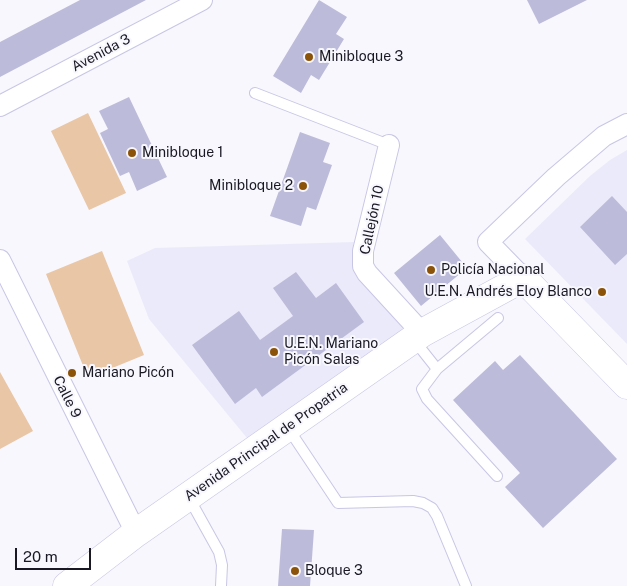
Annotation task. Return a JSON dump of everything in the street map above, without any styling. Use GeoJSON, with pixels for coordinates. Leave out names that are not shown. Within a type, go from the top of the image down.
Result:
{"type":"FeatureCollection","features":[{"type":"Feature","properties":{"kind":"main road","name":"Avenida Principal de Propatria"},"geometry":{"type":"LineString","coordinates":[[67,586],[136,533],[418,336],[523,278]]}},
{"type":"Feature","properties":{"kind":"main road"},"geometry":{"type":"LineString","coordinates":[[523,278],[627,385]]}},
{"type":"Feature","properties":{"kind":"street","name":"Avenida 3"},"geometry":{"type":"LineString","coordinates":[[0,106],[202,0]]}},
{"type":"Feature","properties":{"kind":"street"},"geometry":{"type":"LineString","coordinates":[[523,278],[488,242],[556,177],[604,136],[627,124]]}},
{"type":"Feature","properties":{"kind":"street","name":"Callejón 10"},"geometry":{"type":"LineString","coordinates":[[389,145],[363,251],[363,266],[418,336]]}},
{"type":"Feature","properties":{"kind":"street","name":"Calle 9"},"geometry":{"type":"LineString","coordinates":[[0,260],[136,533]]}},
{"type":"Feature","properties":{"kind":"lane"},"geometry":{"type":"LineString","coordinates":[[255,93],[389,145]]}},
{"type":"Feature","properties":{"kind":"lane"},"geometry":{"type":"LineString","coordinates":[[497,476],[423,394],[422,389],[437,369],[498,318]]}},
{"type":"Feature","properties":{"kind":"lane"},"geometry":{"type":"LineString","coordinates":[[418,336],[437,369]]}},
{"type":"Feature","properties":{"kind":"lane"},"geometry":{"type":"LineString","coordinates":[[287,427],[338,503],[413,502],[423,503],[432,508],[466,586]]}},
{"type":"Feature","properties":{"kind":"lane"},"geometry":{"type":"LineString","coordinates":[[189,497],[219,552],[222,566],[221,586]]}},
{"type":"Feature","properties":{"kind":"shaded area"},"geometry":{"type":"Polygon","coordinates":[[[88,113],[126,193],[89,210],[51,131],[88,113]]]}},
{"type":"Feature","properties":{"kind":"shaded area","name":"U.E.N. Andrés Eloy Blanco"},"geometry":{"type":"Polygon","coordinates":[[[627,150],[627,344],[525,239],[590,176],[610,160],[627,150]]]}},
{"type":"Feature","properties":{"kind":"shaded area","name":"U.E.N. Mariano Picón Salas"},"geometry":{"type":"Polygon","coordinates":[[[354,242],[352,261],[355,271],[404,330],[247,438],[149,319],[127,261],[155,248],[354,242]]]}},
{"type":"Feature","properties":{"kind":"shaded area"},"geometry":{"type":"Polygon","coordinates":[[[102,251],[144,355],[88,378],[46,274],[102,251]]]}},
{"type":"Feature","properties":{"kind":"shaded area"},"geometry":{"type":"Polygon","coordinates":[[[0,372],[33,431],[0,449],[0,372]]]}},
{"type":"Feature","properties":{"kind":"building"},"geometry":{"type":"Polygon","coordinates":[[[80,0],[146,0],[0,77],[0,42],[80,0]]]}},
{"type":"Feature","properties":{"kind":"building","name":"Minibloque 3"},"geometry":{"type":"Polygon","coordinates":[[[319,0],[347,17],[336,34],[344,39],[319,80],[311,75],[301,93],[273,76],[319,0]]]}},
{"type":"Feature","properties":{"kind":"building"},"geometry":{"type":"Polygon","coordinates":[[[527,0],[587,0],[539,24],[527,0]]]}},
{"type":"Feature","properties":{"kind":"building","name":"Minibloque 1"},"geometry":{"type":"Polygon","coordinates":[[[129,97],[167,177],[137,191],[129,172],[120,176],[100,133],[108,129],[99,111],[129,97]]]}},
{"type":"Feature","properties":{"kind":"building","name":"Minibloque 2"},"geometry":{"type":"Polygon","coordinates":[[[300,132],[330,143],[323,162],[332,165],[316,210],[307,207],[301,226],[270,216],[300,132]]]}},
{"type":"Feature","properties":{"kind":"building"},"geometry":{"type":"Polygon","coordinates":[[[612,196],[627,212],[627,254],[615,265],[580,227],[612,196]]]}},
{"type":"Feature","properties":{"kind":"building","name":"Policía Nacional"},"geometry":{"type":"Polygon","coordinates":[[[440,235],[467,268],[421,306],[394,273],[440,235]]]}},
{"type":"Feature","properties":{"kind":"building"},"geometry":{"type":"Polygon","coordinates":[[[296,272],[316,298],[336,283],[364,322],[262,397],[256,388],[235,404],[192,345],[239,311],[260,340],[293,316],[273,288],[296,272]]]}},
{"type":"Feature","properties":{"kind":"building"},"geometry":{"type":"Polygon","coordinates":[[[520,355],[617,459],[543,528],[505,487],[520,473],[453,400],[495,361],[503,370],[520,355]]]}},
{"type":"Feature","properties":{"kind":"building","name":"Bloque 3"},"geometry":{"type":"Polygon","coordinates":[[[282,529],[314,530],[310,586],[278,586],[282,529]]]}},
{"type":"Feature","properties":{"kind":"place","name":"Minibloque 3"},"geometry":{"type":"Point","coordinates":[309,57]}},
{"type":"Feature","properties":{"kind":"place","name":"Minibloque 1"},"geometry":{"type":"Point","coordinates":[132,153]}},
{"type":"Feature","properties":{"kind":"place","name":"Minibloque 2"},"geometry":{"type":"Point","coordinates":[303,186]}},
{"type":"Feature","properties":{"kind":"place","name":"Policía Nacional"},"geometry":{"type":"Point","coordinates":[431,270]}},
{"type":"Feature","properties":{"kind":"place","name":"U.E.N. Andrés Eloy Blanco"},"geometry":{"type":"Point","coordinates":[602,292]}},
{"type":"Feature","properties":{"kind":"place","name":"U.E.N. Mariano Picón Salas"},"geometry":{"type":"Point","coordinates":[274,352]}},
{"type":"Feature","properties":{"kind":"place","name":"Mariano Picón"},"geometry":{"type":"Point","coordinates":[72,373]}},
{"type":"Feature","properties":{"kind":"place","name":"Bloque 3"},"geometry":{"type":"Point","coordinates":[295,571]}}]}
